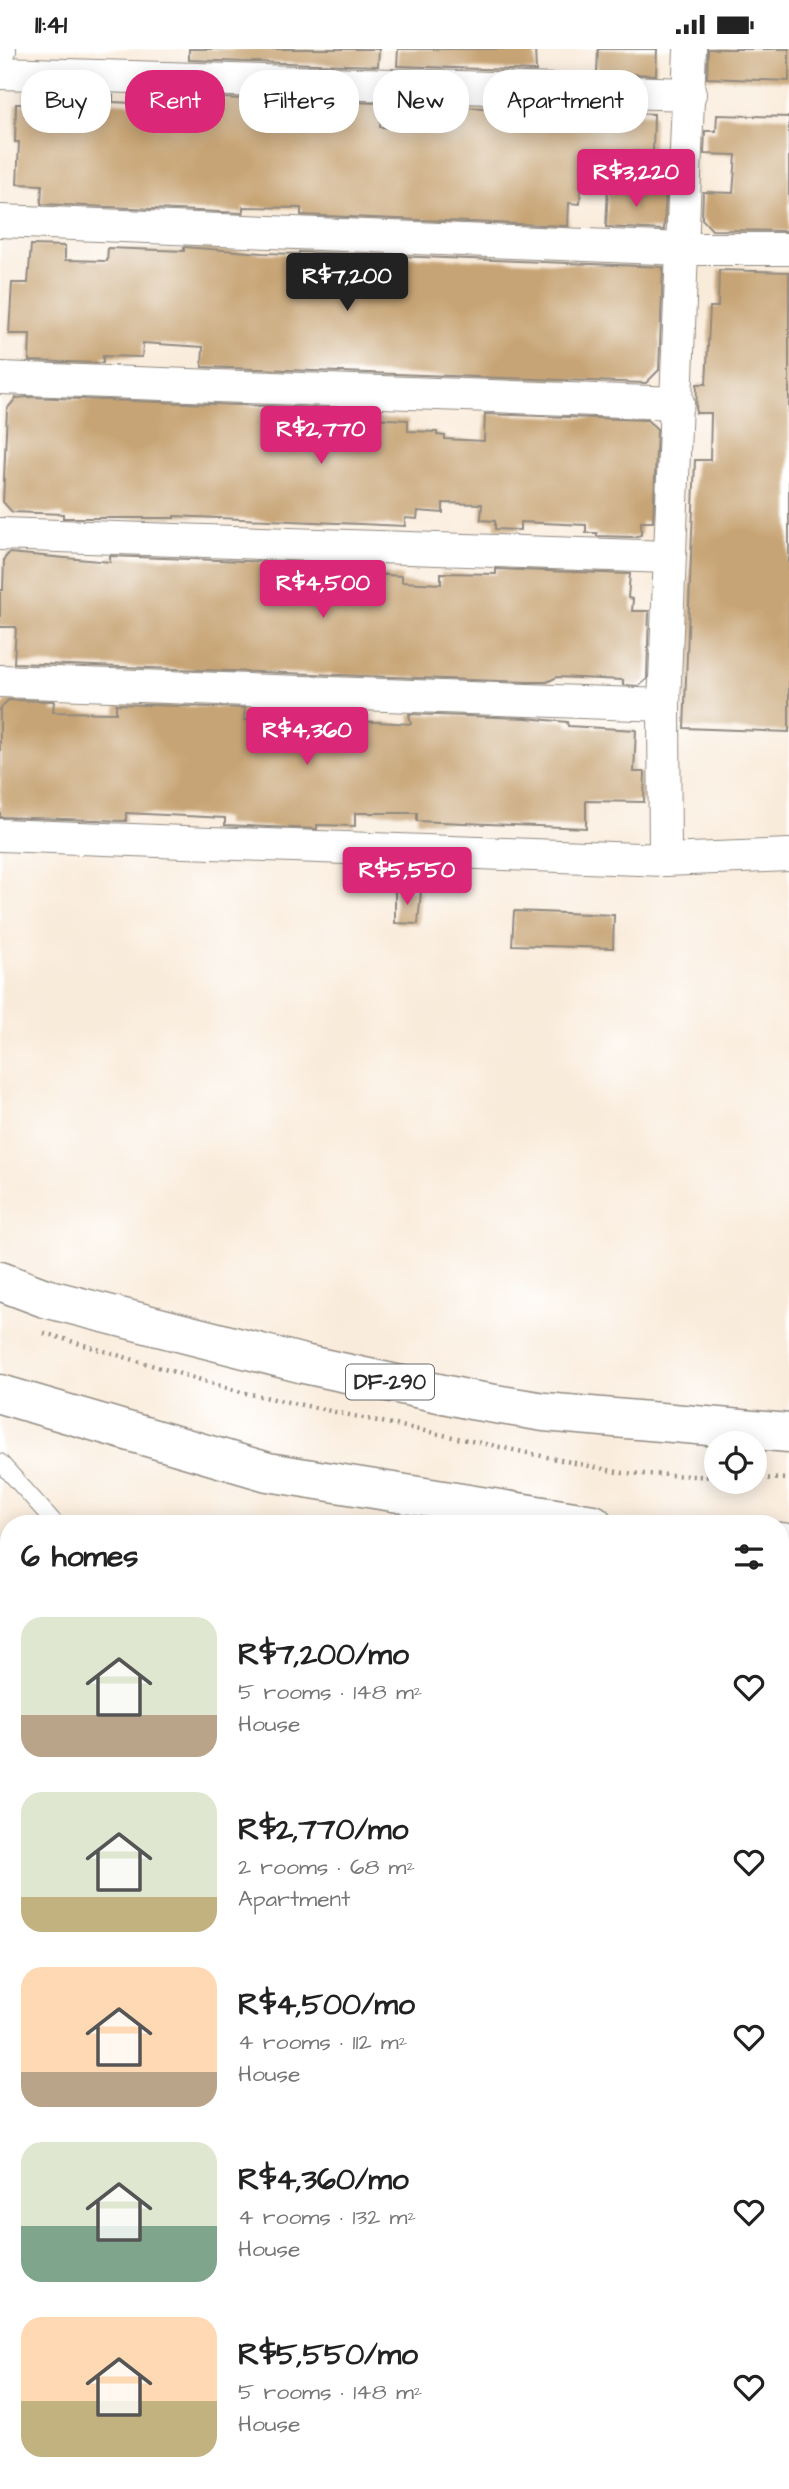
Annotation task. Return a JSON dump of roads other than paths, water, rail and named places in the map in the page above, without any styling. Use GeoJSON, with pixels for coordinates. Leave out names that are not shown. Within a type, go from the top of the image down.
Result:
{"type":"FeatureCollection","features":[{"type":"Feature","properties":{"kind":"main road","name":"DF-290"},"geometry":{"type":"LineString","coordinates":[[0,1281],[45,1298],[291,1360],[471,1400],[544,1412],[789,1433]]}},
{"type":"Feature","properties":{"kind":"main road"},"geometry":{"type":"LineString","coordinates":[[0,1394],[268,1472],[537,1515]]}},
{"type":"Feature","properties":{"kind":"street"},"geometry":{"type":"LineString","coordinates":[[665,860],[664,705],[668,557],[678,403],[691,49]]}},
{"type":"Feature","properties":{"kind":"street"},"geometry":{"type":"LineString","coordinates":[[0,73],[690,95]]}},
{"type":"Feature","properties":{"kind":"street"},"geometry":{"type":"LineString","coordinates":[[0,221],[684,249],[789,249]]}},
{"type":"Feature","properties":{"kind":"street"},"geometry":{"type":"LineString","coordinates":[[0,378],[678,403]]}},
{"type":"Feature","properties":{"kind":"street"},"geometry":{"type":"LineString","coordinates":[[0,534],[668,557]]}},
{"type":"Feature","properties":{"kind":"street"},"geometry":{"type":"LineString","coordinates":[[0,681],[664,705]]}},
{"type":"Feature","properties":{"kind":"street"},"geometry":{"type":"LineString","coordinates":[[0,835],[665,860],[789,855]]}},
{"type":"Feature","properties":{"kind":"lane"},"geometry":{"type":"LineString","coordinates":[[0,1462],[48,1515]]}}]}
